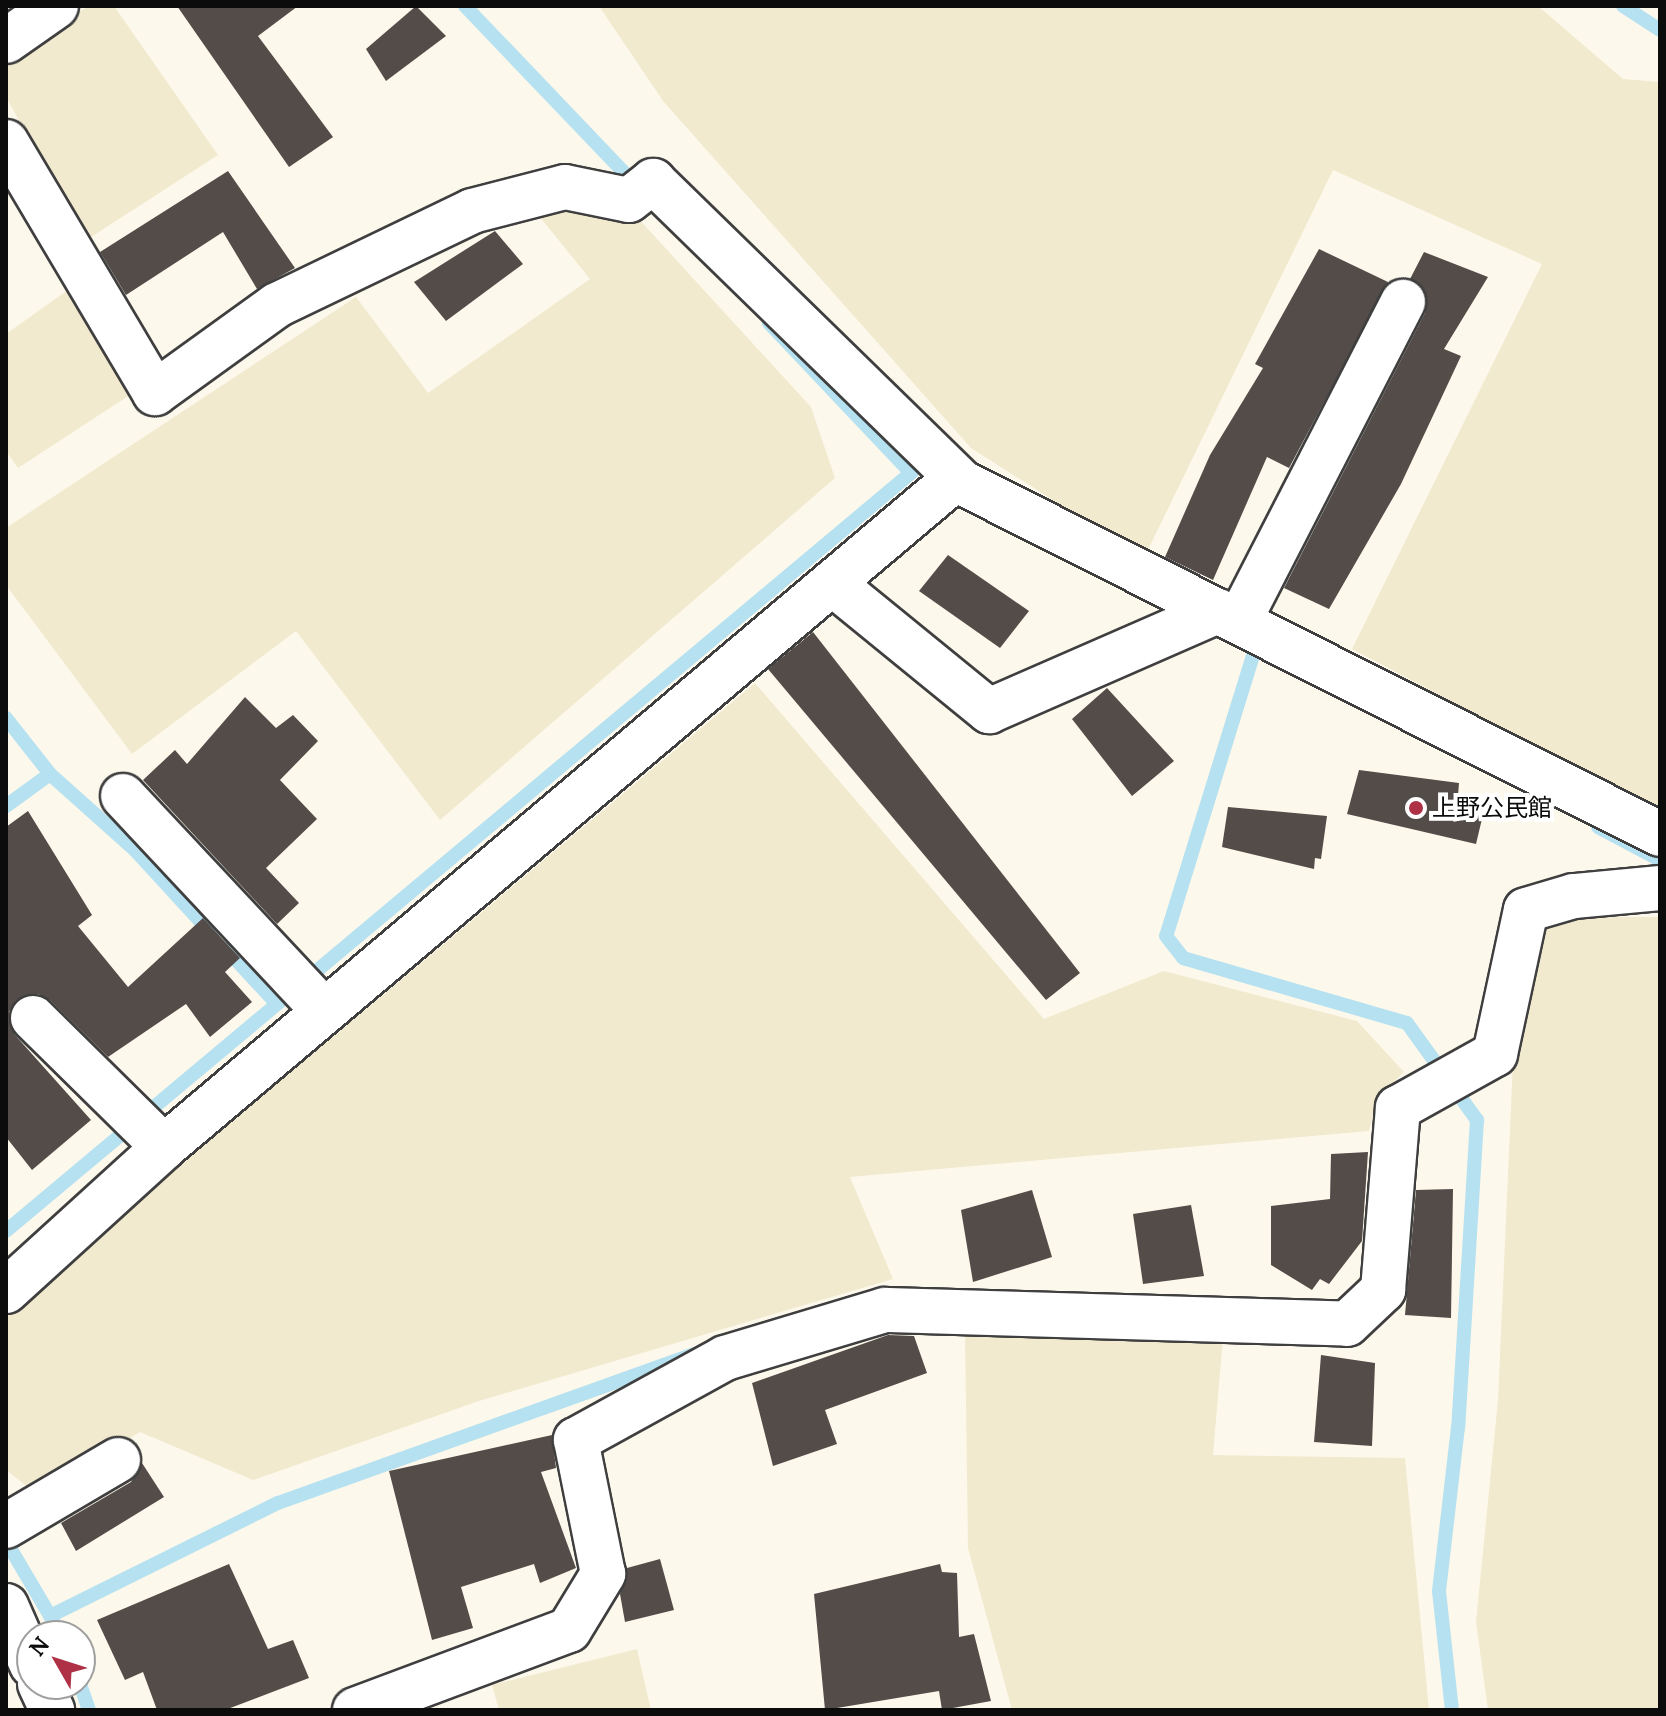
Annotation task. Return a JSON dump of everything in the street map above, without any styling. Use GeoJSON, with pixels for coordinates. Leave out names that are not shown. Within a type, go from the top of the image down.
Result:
{"type":"FeatureCollection","features":[{"type":"Feature","properties":{"kind":"street"},"geometry":{"type":"LineString","coordinates":[[6,41],[56,6]]}},
{"type":"Feature","properties":{"kind":"street"},"geometry":{"type":"LineString","coordinates":[[6,142],[155,393],[277,305],[472,211],[565,187],[629,200],[653,181],[950,487],[1228,616],[1660,834]]}},
{"type":"Feature","properties":{"kind":"street"},"geometry":{"type":"LineString","coordinates":[[832,583],[989,711],[1175,629],[1228,616],[1403,302]]}},
{"type":"Feature","properties":{"kind":"street"},"geometry":{"type":"LineString","coordinates":[[6,1291],[164,1147],[950,487]]}},
{"type":"Feature","properties":{"kind":"street"},"geometry":{"type":"LineString","coordinates":[[123,796],[324,1011]]}},
{"type":"Feature","properties":{"kind":"street"},"geometry":{"type":"LineString","coordinates":[[355,1710],[569,1630],[603,1574],[576,1440],[725,1358],[885,1310],[1347,1324],[1383,1290],[1398,1108],[1452,1081],[1495,1054],[1526,910],[1574,896],[1660,888]]}},
{"type":"Feature","properties":{"kind":"street"},"geometry":{"type":"LineString","coordinates":[[33,1018],[164,1147]]}},
{"type":"Feature","properties":{"kind":"street"},"geometry":{"type":"LineString","coordinates":[[7,1525],[118,1460]]}},
{"type":"Feature","properties":{"kind":"street"},"geometry":{"type":"LineString","coordinates":[[6,1606],[16,1629]]}},
{"type":"Feature","properties":{"kind":"shaded area"},"geometry":{"type":"Polygon","coordinates":[[[88,6],[114,6],[218,155],[85,241],[6,97],[6,64],[88,6]]]}},
{"type":"Feature","properties":{"kind":"shaded area"},"geometry":{"type":"Polygon","coordinates":[[[599,6],[1538,6],[1623,79],[1660,82],[1660,811],[1352,649],[1542,264],[1333,170],[1144,558],[971,448],[663,101],[599,6]]]}},
{"type":"Feature","properties":{"kind":"shaded area"},"geometry":{"type":"Polygon","coordinates":[[[565,204],[636,216],[811,407],[835,478],[440,820],[296,631],[132,754],[6,585],[6,528],[356,297],[428,393],[590,279],[539,216],[565,204]]]}},
{"type":"Feature","properties":{"kind":"shaded area"},"geometry":{"type":"Polygon","coordinates":[[[75,285],[139,389],[18,468],[6,451],[6,334],[75,285]]]}},
{"type":"Feature","properties":{"kind":"shaded area"},"geometry":{"type":"Polygon","coordinates":[[[755,683],[1044,1019],[1164,971],[1357,1021],[1404,1072],[1378,1097],[1369,1131],[850,1177],[893,1279],[479,1401],[253,1480],[140,1432],[38,1495],[6,1470],[6,1311],[755,683]]]}},
{"type":"Feature","properties":{"kind":"shaded area"},"geometry":{"type":"Polygon","coordinates":[[[1549,917],[1660,917],[1660,1710],[1488,1710],[1476,1622],[1498,1400],[1514,1038],[1549,917]]]}},
{"type":"Feature","properties":{"kind":"shaded area"},"geometry":{"type":"Polygon","coordinates":[[[965,1335],[1223,1338],[1213,1455],[1405,1458],[1429,1710],[1012,1710],[968,1548],[965,1335]]]}},
{"type":"Feature","properties":{"kind":"shaded area"},"geometry":{"type":"Polygon","coordinates":[[[637,1649],[651,1710],[499,1710],[492,1685],[637,1649]]]}},
{"type":"Feature","properties":{"kind":"building"},"geometry":{"type":"Polygon","coordinates":[[[177,6],[298,6],[258,36],[333,137],[289,167],[177,6]]]}},
{"type":"Feature","properties":{"kind":"building"},"geometry":{"type":"Polygon","coordinates":[[[416,6],[446,36],[386,81],[366,49],[416,6]]]}},
{"type":"Feature","properties":{"kind":"building"},"geometry":{"type":"Polygon","coordinates":[[[228,171],[295,268],[257,289],[223,232],[126,295],[100,252],[228,171]]]}},
{"type":"Feature","properties":{"kind":"building"},"geometry":{"type":"Polygon","coordinates":[[[495,231],[523,264],[446,321],[414,282],[495,231]]]}},
{"type":"Feature","properties":{"kind":"building"},"geometry":{"type":"Polygon","coordinates":[[[1319,249],[1388,282],[1289,468],[1267,457],[1213,580],[1165,557],[1210,455],[1263,368],[1255,364],[1319,249]]]}},
{"type":"Feature","properties":{"kind":"building"},"geometry":{"type":"Polygon","coordinates":[[[1424,252],[1488,277],[1444,349],[1461,356],[1401,484],[1329,609],[1284,588],[1425,313],[1424,289],[1410,279],[1424,252]]]}},
{"type":"Feature","properties":{"kind":"building"},"geometry":{"type":"Polygon","coordinates":[[[948,555],[1029,611],[1000,648],[919,591],[948,555]]]}},
{"type":"Feature","properties":{"kind":"building"},"geometry":{"type":"Polygon","coordinates":[[[813,632],[1080,973],[1046,1000],[768,669],[813,632]]]}},
{"type":"Feature","properties":{"kind":"building"},"geometry":{"type":"Polygon","coordinates":[[[1107,688],[1174,761],[1132,796],[1072,719],[1107,688]]]}},
{"type":"Feature","properties":{"kind":"building"},"geometry":{"type":"Polygon","coordinates":[[[245,697],[276,728],[293,715],[318,741],[280,780],[317,819],[266,868],[299,903],[277,924],[143,780],[175,750],[187,764],[245,697]]]}},
{"type":"Feature","properties":{"kind":"building","name":"上野公民館"},"geometry":{"type":"Polygon","coordinates":[[[1359,770],[1459,783],[1458,796],[1486,802],[1476,844],[1347,814],[1359,770]]]}},
{"type":"Feature","properties":{"kind":"building"},"geometry":{"type":"Polygon","coordinates":[[[1228,807],[1327,816],[1321,859],[1315,858],[1314,869],[1222,847],[1228,807]]]}},
{"type":"Feature","properties":{"kind":"building"},"geometry":{"type":"Polygon","coordinates":[[[28,811],[92,915],[78,926],[128,987],[203,918],[240,958],[225,972],[252,1002],[210,1037],[186,1004],[108,1057],[50,1000],[38,994],[16,1000],[9,1012],[15,1035],[91,1120],[32,1170],[6,1137],[6,827],[28,811]]]}},
{"type":"Feature","properties":{"kind":"building"},"geometry":{"type":"Polygon","coordinates":[[[1368,1152],[1362,1241],[1329,1284],[1320,1279],[1312,1290],[1271,1265],[1271,1206],[1330,1199],[1331,1154],[1368,1152]]]}},
{"type":"Feature","properties":{"kind":"building"},"geometry":{"type":"Polygon","coordinates":[[[1453,1189],[1451,1318],[1405,1315],[1416,1190],[1453,1189]]]}},
{"type":"Feature","properties":{"kind":"building"},"geometry":{"type":"Polygon","coordinates":[[[1032,1190],[1052,1257],[973,1282],[961,1210],[1032,1190]]]}},
{"type":"Feature","properties":{"kind":"building"},"geometry":{"type":"Polygon","coordinates":[[[1191,1205],[1204,1276],[1143,1284],[1133,1214],[1191,1205]]]}},
{"type":"Feature","properties":{"kind":"building"},"geometry":{"type":"Polygon","coordinates":[[[888,1335],[914,1336],[927,1373],[825,1410],[837,1444],[773,1466],[752,1383],[888,1335]]]}},
{"type":"Feature","properties":{"kind":"building"},"geometry":{"type":"Polygon","coordinates":[[[1321,1355],[1375,1363],[1372,1446],[1314,1442],[1321,1355]]]}},
{"type":"Feature","properties":{"kind":"building"},"geometry":{"type":"Polygon","coordinates":[[[552,1435],[556,1468],[541,1472],[576,1568],[540,1583],[534,1564],[461,1587],[473,1628],[432,1640],[389,1471],[552,1435]]]}},
{"type":"Feature","properties":{"kind":"building"},"geometry":{"type":"Polygon","coordinates":[[[142,1463],[164,1497],[76,1551],[61,1523],[131,1482],[142,1463]]]}},
{"type":"Feature","properties":{"kind":"building"},"geometry":{"type":"Polygon","coordinates":[[[660,1559],[674,1610],[625,1622],[620,1594],[627,1568],[660,1559]]]}},
{"type":"Feature","properties":{"kind":"building"},"geometry":{"type":"Polygon","coordinates":[[[229,1564],[268,1649],[293,1640],[309,1678],[225,1710],[157,1710],[143,1672],[125,1680],[97,1620],[229,1564]]]}},
{"type":"Feature","properties":{"kind":"building"},"geometry":{"type":"Polygon","coordinates":[[[940,1564],[942,1572],[957,1573],[959,1637],[974,1634],[991,1701],[942,1710],[939,1691],[825,1710],[814,1594],[940,1564]]]}},
{"type":"Feature","properties":{"kind":"waterway"},"geometry":{"type":"LineString","coordinates":[[465,6],[638,187]]}},
{"type":"Feature","properties":{"kind":"waterway"},"geometry":{"type":"LineString","coordinates":[[1623,6],[1660,30]]}},
{"type":"Feature","properties":{"kind":"waterway"},"geometry":{"type":"LineString","coordinates":[[6,1231],[911,473],[769,323]]}},
{"type":"Feature","properties":{"kind":"waterway"},"geometry":{"type":"LineString","coordinates":[[1255,649],[1166,936],[1183,958],[1407,1023],[1477,1120],[1458,1427],[1439,1591],[1452,1710]]}},
{"type":"Feature","properties":{"kind":"waterway"},"geometry":{"type":"LineString","coordinates":[[6,718],[50,774],[135,850],[212,934]]}},
{"type":"Feature","properties":{"kind":"waterway"},"geometry":{"type":"LineString","coordinates":[[6,806],[50,774]]}},
{"type":"Feature","properties":{"kind":"waterway"},"geometry":{"type":"LineString","coordinates":[[1598,827],[1660,860]]}},
{"type":"Feature","properties":{"kind":"waterway"},"geometry":{"type":"LineString","coordinates":[[226,949],[276,1003]]}},
{"type":"Feature","properties":{"kind":"waterway"},"geometry":{"type":"LineString","coordinates":[[50,1616],[278,1503],[693,1354]]}},
{"type":"Feature","properties":{"kind":"waterway"},"geometry":{"type":"LineString","coordinates":[[6,1541],[53,1620]]}},
{"type":"Feature","properties":{"kind":"waterway"},"geometry":{"type":"LineString","coordinates":[[86,1700],[89,1710]]}},
{"type":"Feature","properties":{"kind":"place","name":"上野公民館"},"geometry":{"type":"Point","coordinates":[1416,808]}}]}
